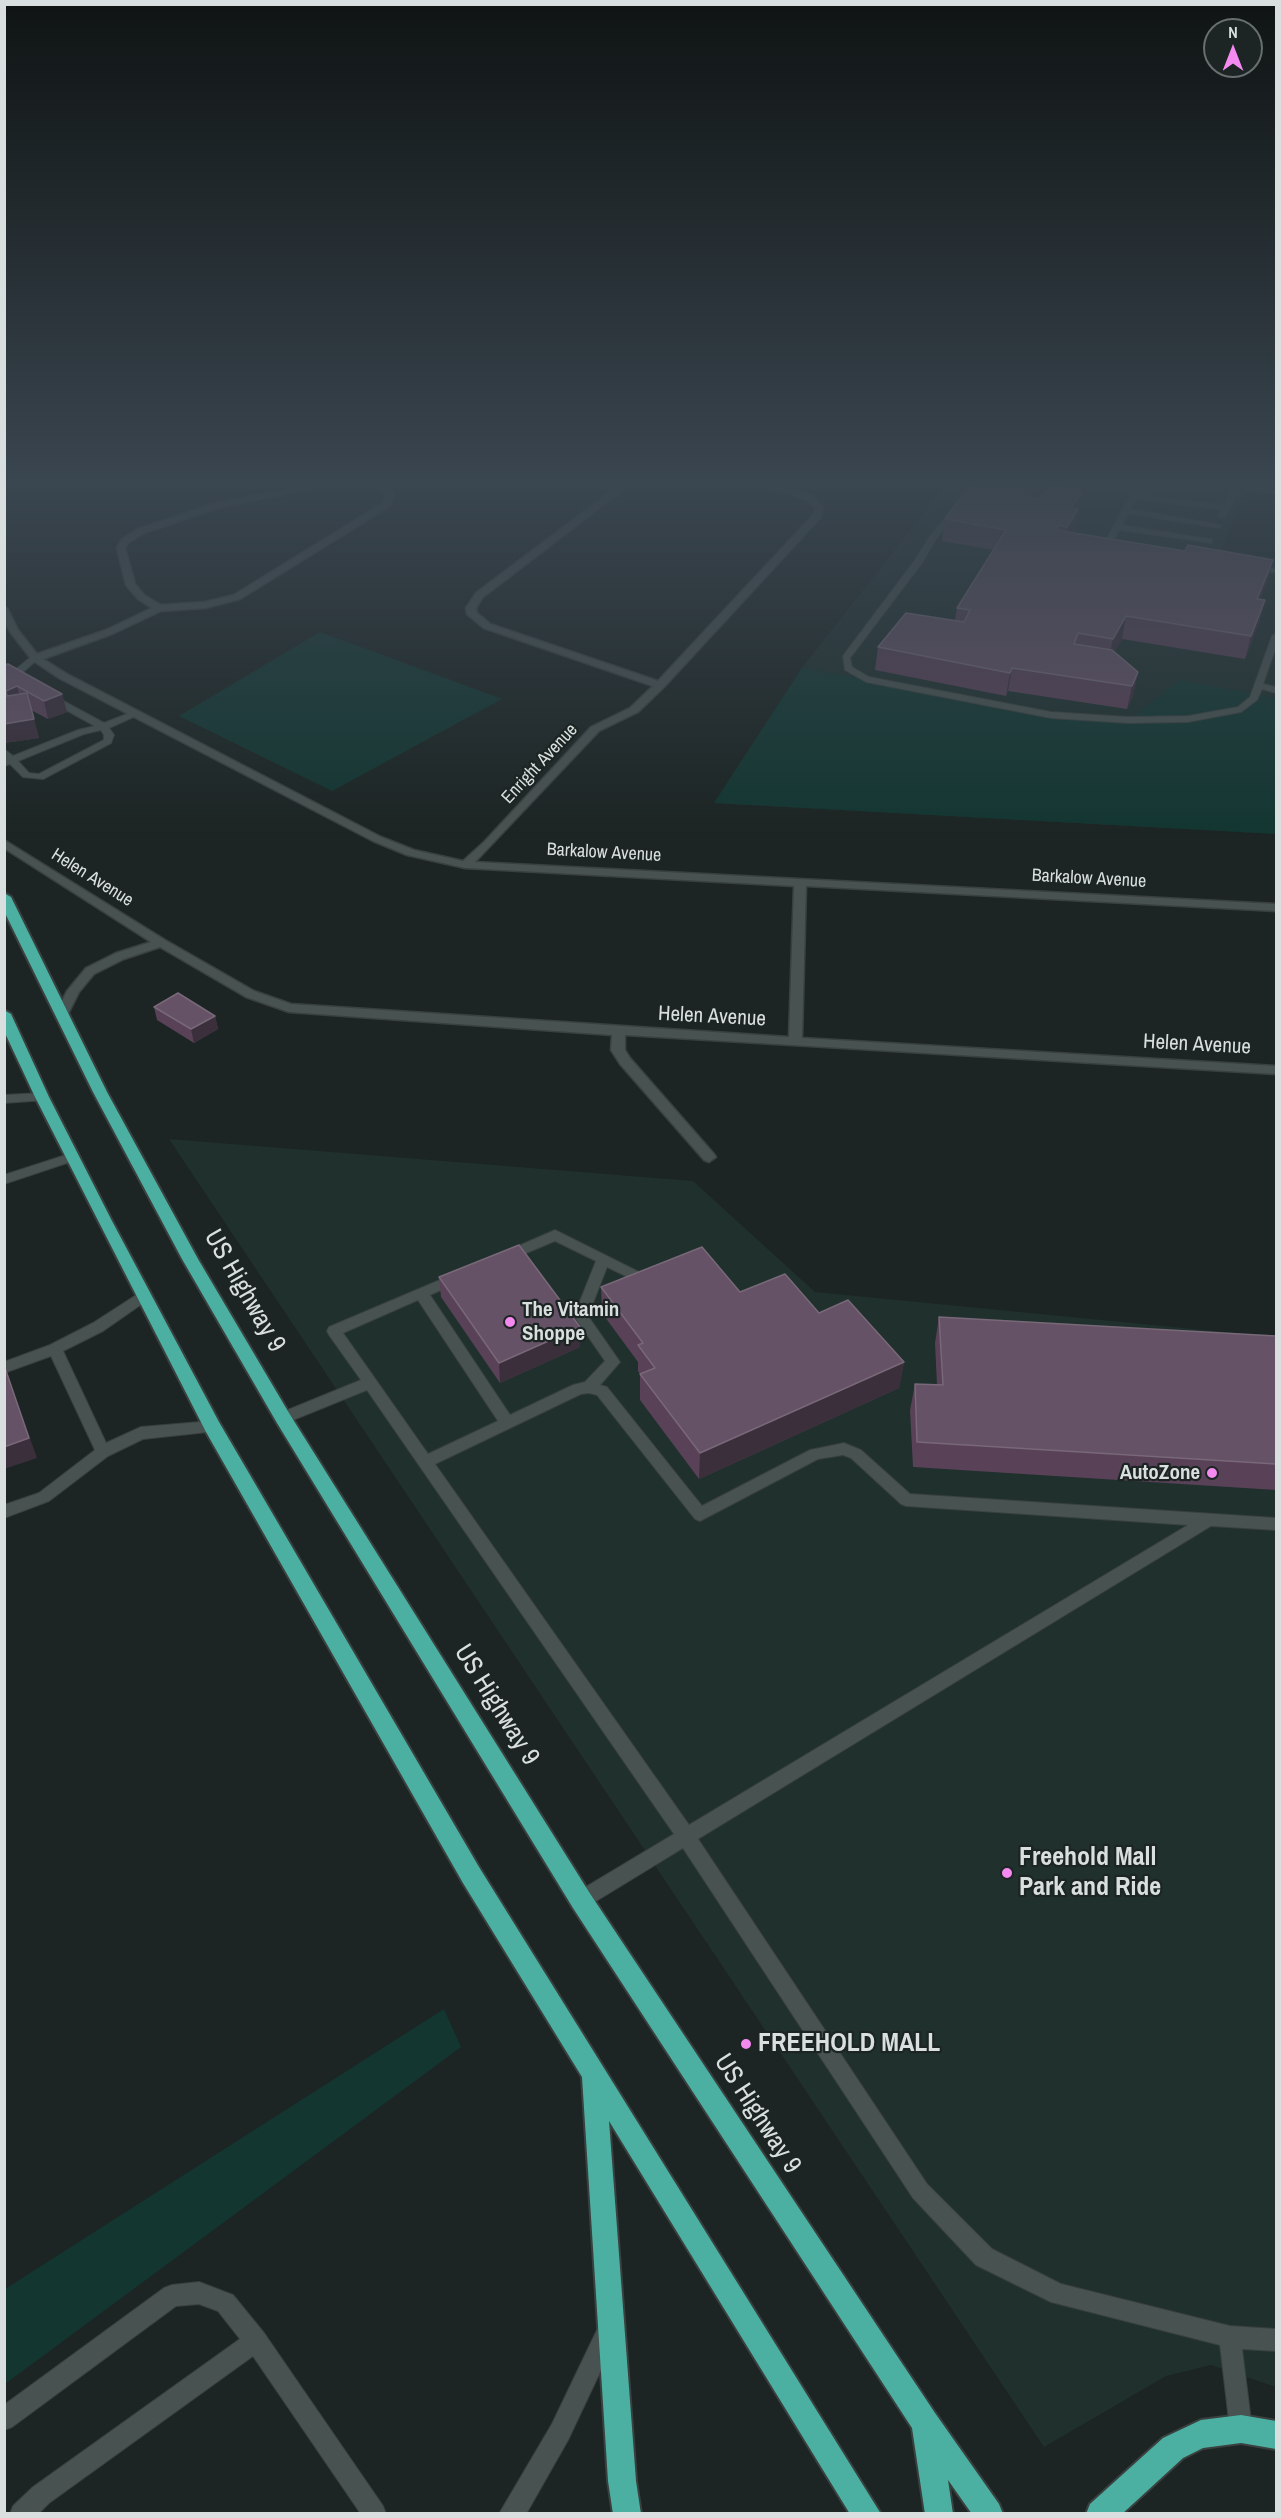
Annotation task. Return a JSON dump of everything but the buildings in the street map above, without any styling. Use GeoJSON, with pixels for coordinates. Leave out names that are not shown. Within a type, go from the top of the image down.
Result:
{"type":"FeatureCollection","features":[{"type":"Feature","properties":{"kind":"highway","name":"US Highway 9"},"geometry":{"type":"LineString","coordinates":[[4,897],[100,1092],[190,1259],[283,1418],[581,1900],[925,2423],[989,2514]]}},
{"type":"Feature","properties":{"kind":"highway"},"geometry":{"type":"LineString","coordinates":[[4,1014],[72,1157],[212,1427],[471,1875],[867,2514]]}},
{"type":"Feature","properties":{"kind":"highway"},"geometry":{"type":"LineString","coordinates":[[594,2076],[622,2481],[627,2514]]}},
{"type":"Feature","properties":{"kind":"highway"},"geometry":{"type":"LineString","coordinates":[[925,2423],[939,2514]]}},
{"type":"Feature","properties":{"kind":"highway"},"geometry":{"type":"LineString","coordinates":[[1100,2514],[1173,2448],[1201,2434],[1241,2429],[1276,2435]]}},
{"type":"Feature","properties":{"kind":"street"},"geometry":{"type":"LineString","coordinates":[[147,601],[159,608]]}},
{"type":"Feature","properties":{"kind":"street"},"geometry":{"type":"LineString","coordinates":[[35,658],[128,625],[159,608],[205,605],[227,601]]}},
{"type":"Feature","properties":{"kind":"street"},"geometry":{"type":"LineString","coordinates":[[476,601],[471,608],[472,614],[487,626],[660,685]]}},
{"type":"Feature","properties":{"kind":"street","name":"Enright Avenue"},"geometry":{"type":"LineString","coordinates":[[465,865],[488,844],[596,729],[634,710],[739,601]]}},
{"type":"Feature","properties":{"kind":"street","name":"Barkalow Avenue"},"geometry":{"type":"LineString","coordinates":[[4,610],[14,631],[35,658],[63,676],[376,839],[411,853],[465,865],[1276,907]]}},
{"type":"Feature","properties":{"kind":"street","name":"Helen Avenue"},"geometry":{"type":"LineString","coordinates":[[4,843],[161,943],[250,994],[289,1008],[619,1031],[1276,1070]]}},
{"type":"Feature","properties":{"kind":"street"},"geometry":{"type":"LineString","coordinates":[[795,1041],[800,882]]}},
{"type":"Feature","properties":{"kind":"street"},"geometry":{"type":"LineString","coordinates":[[62,1013],[73,991],[90,971],[120,956],[161,943]]}},
{"type":"Feature","properties":{"kind":"street"},"geometry":{"type":"LineString","coordinates":[[619,1031],[618,1050],[625,1061],[709,1157]]}},
{"type":"Feature","properties":{"kind":"lane"},"geometry":{"type":"LineString","coordinates":[[889,601],[846,658],[848,668],[866,679],[1051,716],[1128,720],[1188,719],[1241,709],[1254,698],[1276,636]]}},
{"type":"Feature","properties":{"kind":"lane"},"geometry":{"type":"LineString","coordinates":[[8,678],[35,658]]}},
{"type":"Feature","properties":{"kind":"lane"},"geometry":{"type":"LineString","coordinates":[[8,678],[22,683]]}},
{"type":"Feature","properties":{"kind":"lane"},"geometry":{"type":"LineString","coordinates":[[1258,686],[1276,690]]}},
{"type":"Feature","properties":{"kind":"lane"},"geometry":{"type":"LineString","coordinates":[[43,694],[104,727],[109,735],[108,741],[40,777],[26,775],[7,759],[81,732],[104,727],[135,714]]}},
{"type":"Feature","properties":{"kind":"lane"},"geometry":{"type":"LineString","coordinates":[[4,1099],[42,1097]]}},
{"type":"Feature","properties":{"kind":"lane"},"geometry":{"type":"LineString","coordinates":[[4,1180],[72,1157]]}},
{"type":"Feature","properties":{"kind":"lane"},"geometry":{"type":"LineString","coordinates":[[493,1262],[555,1235],[639,1278]]}},
{"type":"Feature","properties":{"kind":"lane"},"geometry":{"type":"LineString","coordinates":[[589,1387],[613,1362],[580,1316],[603,1260]]}},
{"type":"Feature","properties":{"kind":"lane"},"geometry":{"type":"LineString","coordinates":[[462,1275],[334,1331],[686,1836],[920,2191],[984,2257],[1059,2294],[1230,2337],[1276,2340]]}},
{"type":"Feature","properties":{"kind":"lane"},"geometry":{"type":"LineString","coordinates":[[421,1293],[507,1423]]}},
{"type":"Feature","properties":{"kind":"lane"},"geometry":{"type":"LineString","coordinates":[[4,1368],[55,1349],[98,1327],[144,1295]]}},
{"type":"Feature","properties":{"kind":"lane"},"geometry":{"type":"LineString","coordinates":[[55,1349],[103,1452]]}},
{"type":"Feature","properties":{"kind":"lane"},"geometry":{"type":"LineString","coordinates":[[283,1418],[371,1382]]}},
{"type":"Feature","properties":{"kind":"lane"},"geometry":{"type":"LineString","coordinates":[[425,1462],[578,1389],[589,1387],[602,1391],[700,1515],[815,1454],[844,1449],[856,1454],[906,1500],[1276,1524]]}},
{"type":"Feature","properties":{"kind":"lane"},"geometry":{"type":"LineString","coordinates":[[4,1512],[45,1497],[103,1452],[141,1433],[212,1427]]}},
{"type":"Feature","properties":{"kind":"lane"},"geometry":{"type":"LineString","coordinates":[[581,1900],[1210,1519]]}},
{"type":"Feature","properties":{"kind":"lane"},"geometry":{"type":"LineString","coordinates":[[4,2419],[172,2296],[199,2293],[225,2303],[256,2341],[375,2514]]}},
{"type":"Feature","properties":{"kind":"lane"},"geometry":{"type":"LineString","coordinates":[[510,2514],[514,2511],[560,2432],[611,2326]]}},
{"type":"Feature","properties":{"kind":"lane"},"geometry":{"type":"LineString","coordinates":[[1230,2337],[1241,2429]]}},
{"type":"Feature","properties":{"kind":"lane"},"geometry":{"type":"LineString","coordinates":[[21,2514],[41,2495],[256,2341]]}},
{"type":"Feature","properties":{"kind":"shaded area"},"geometry":{"type":"Polygon","coordinates":[[[855,601],[1276,601],[1276,834],[714,803],[802,668],[855,601]]]}},
{"type":"Feature","properties":{"kind":"shaded area","name":"FREEHOLD MALL"},"geometry":{"type":"Polygon","coordinates":[[[169,1139],[693,1181],[815,1292],[1276,1337],[1276,2387],[1211,2365],[1166,2376],[1044,2447],[169,1139]]]}},
{"type":"Feature","properties":{"kind":"green space"},"geometry":{"type":"Polygon","coordinates":[[[320,632],[502,699],[332,791],[179,716],[320,632]]]}},
{"type":"Feature","properties":{"kind":"green space"},"geometry":{"type":"Polygon","coordinates":[[[802,668],[1096,720],[1129,720],[1180,680],[1276,698],[1276,834],[714,803],[802,668]]]}},
{"type":"Feature","properties":{"kind":"green space"},"geometry":{"type":"Polygon","coordinates":[[[444,2009],[461,2047],[5,2384],[5,2289],[444,2009]]]}},
{"type":"Feature","properties":{"kind":"place","name":"The Vitamin Shoppe"},"geometry":{"type":"Point","coordinates":[510,1322]}},
{"type":"Feature","properties":{"kind":"place","name":"AutoZone"},"geometry":{"type":"Point","coordinates":[1212,1473]}},
{"type":"Feature","properties":{"kind":"place","name":"Freehold Mall Park and Ride"},"geometry":{"type":"Point","coordinates":[1007,1873]}},
{"type":"Feature","properties":{"kind":"place","name":"FREEHOLD MALL"},"geometry":{"type":"Point","coordinates":[746,2044]}}]}
